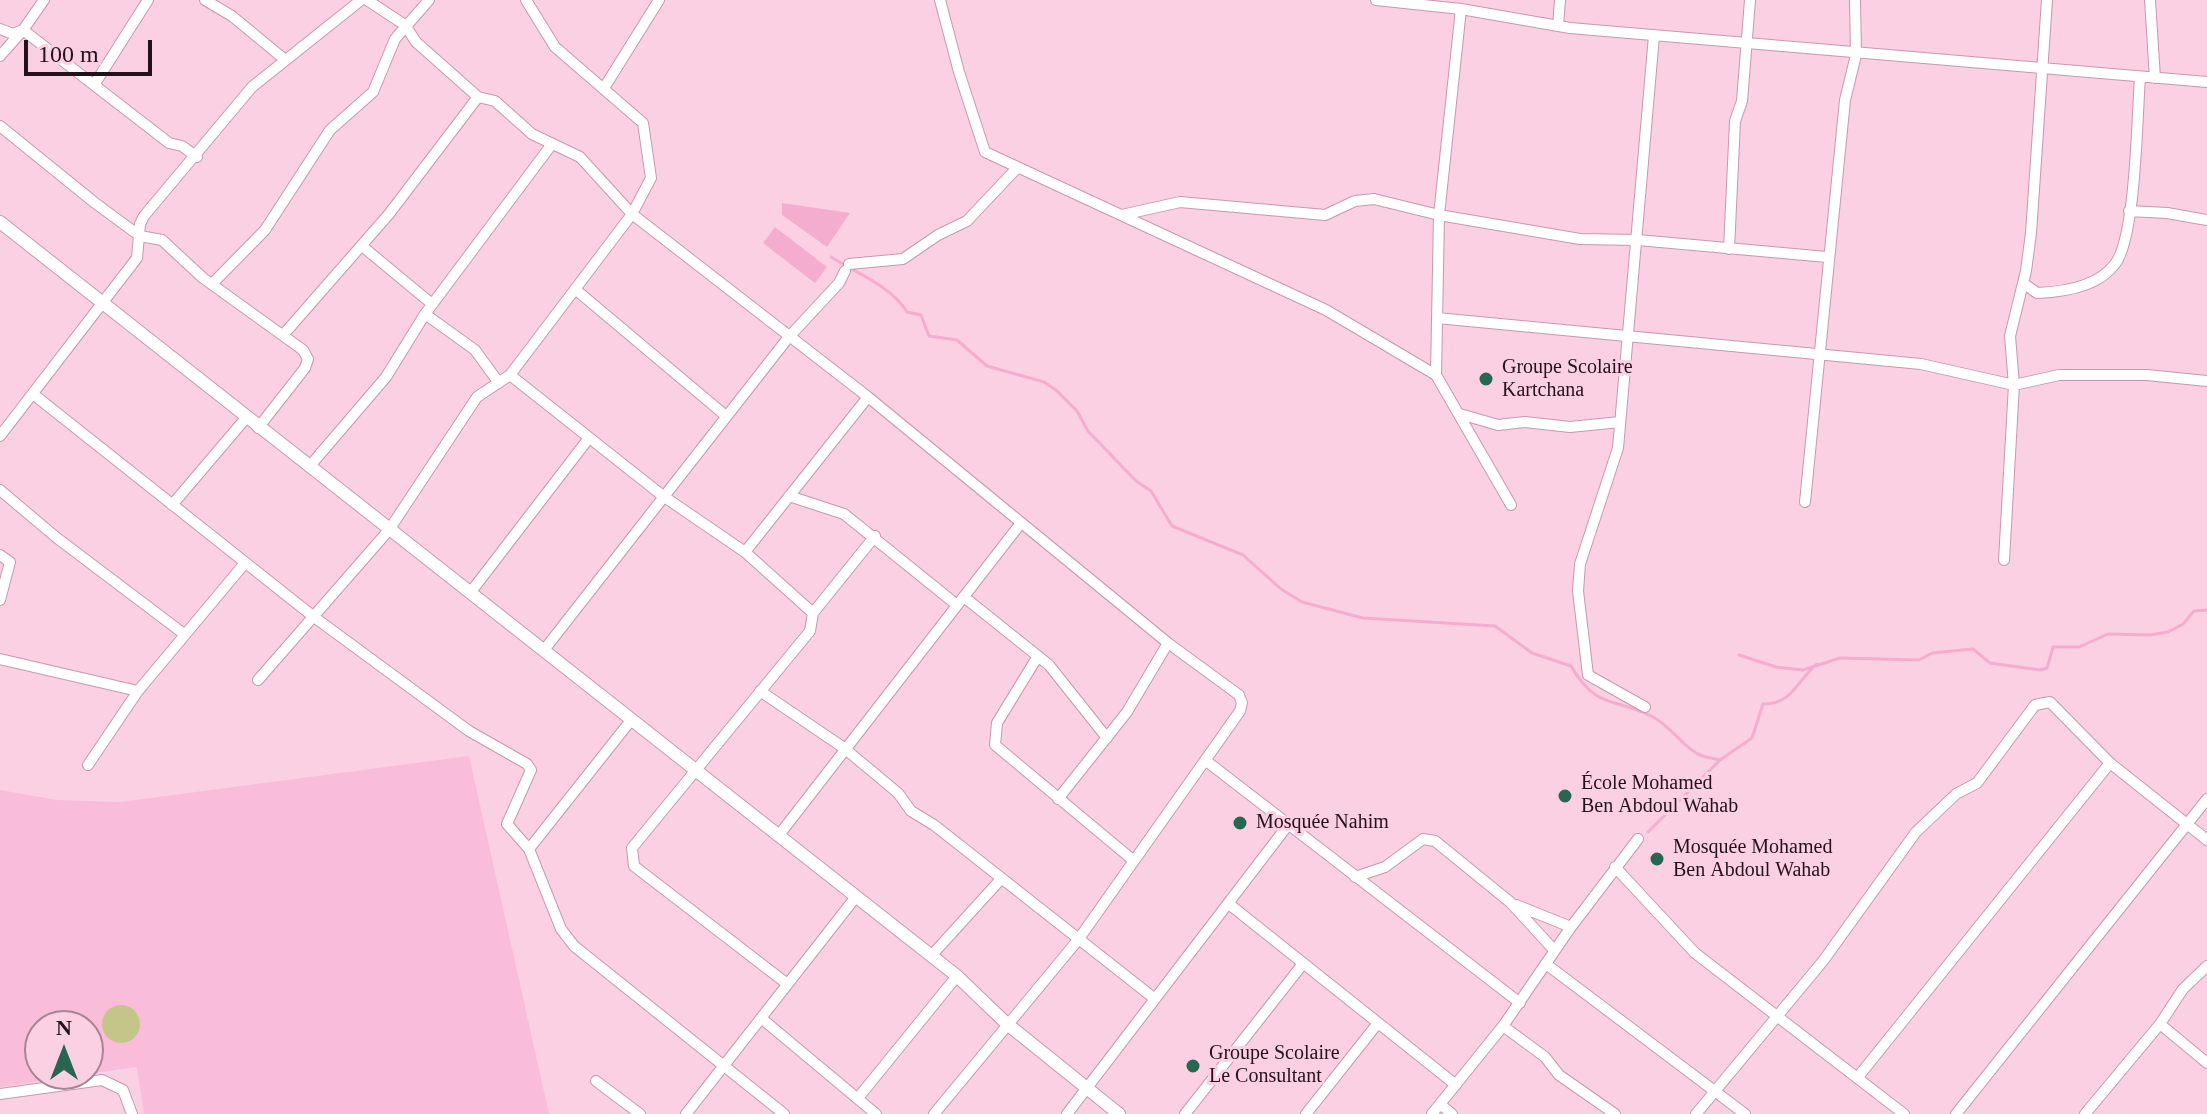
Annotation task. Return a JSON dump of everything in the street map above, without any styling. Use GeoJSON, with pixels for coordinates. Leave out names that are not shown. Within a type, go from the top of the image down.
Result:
{"type":"FeatureCollection","features":[{"type":"Feature","properties":{"kind":"street"},"geometry":{"type":"LineString","coordinates":[[0,56],[44,0]]}},
{"type":"Feature","properties":{"kind":"street"},"geometry":{"type":"LineString","coordinates":[[94,85],[148,0]]}},
{"type":"Feature","properties":{"kind":"street"},"geometry":{"type":"LineString","coordinates":[[205,0],[232,16],[284,59]]}},
{"type":"Feature","properties":{"kind":"street"},"geometry":{"type":"LineString","coordinates":[[0,436],[137,258],[140,224],[144,216],[197,157],[252,87],[361,0]]}},
{"type":"Feature","properties":{"kind":"street"},"geometry":{"type":"LineString","coordinates":[[367,0],[405,25],[416,42],[478,97],[495,101],[532,134],[580,157],[632,214],[868,397],[1168,643],[1239,695],[1242,703],[1205,760],[1078,940],[1006,1023],[934,1114]]}},
{"type":"Feature","properties":{"kind":"street"},"geometry":{"type":"LineString","coordinates":[[213,283],[265,230],[330,130],[373,92],[386,58],[405,25],[429,0]]}},
{"type":"Feature","properties":{"kind":"street"},"geometry":{"type":"LineString","coordinates":[[258,680],[389,530],[477,397],[510,375],[632,214],[651,178],[646,133],[636,113],[555,47],[526,0]]}},
{"type":"Feature","properties":{"kind":"street"},"geometry":{"type":"LineString","coordinates":[[604,88],[659,0]]}},
{"type":"Feature","properties":{"kind":"street"},"geometry":{"type":"LineString","coordinates":[[940,0],[985,152],[1326,310],[1436,375],[1511,505]]}},
{"type":"Feature","properties":{"kind":"street"},"geometry":{"type":"LineString","coordinates":[[1376,0],[1438,4],[1558,26],[1654,36],[2207,82]]}},
{"type":"Feature","properties":{"kind":"street"},"geometry":{"type":"LineString","coordinates":[[1558,26],[1560,0]]}},
{"type":"Feature","properties":{"kind":"street"},"geometry":{"type":"LineString","coordinates":[[1729,249],[1735,121],[1742,101],[1750,0]]}},
{"type":"Feature","properties":{"kind":"street"},"geometry":{"type":"LineString","coordinates":[[1805,502],[1827,257],[1845,100],[1856,55],[1855,0]]}},
{"type":"Feature","properties":{"kind":"street"},"geometry":{"type":"LineString","coordinates":[[2004,560],[2014,385],[2010,336],[2031,233],[2047,0]]}},
{"type":"Feature","properties":{"kind":"street"},"geometry":{"type":"LineString","coordinates":[[2150,0],[2155,78]]}},
{"type":"Feature","properties":{"kind":"street"},"geometry":{"type":"LineString","coordinates":[[1436,375],[1439,215],[1461,9]]}},
{"type":"Feature","properties":{"kind":"street"},"geometry":{"type":"LineString","coordinates":[[0,29],[13,34],[23,30]]}},
{"type":"Feature","properties":{"kind":"street"},"geometry":{"type":"LineString","coordinates":[[23,30],[169,143],[182,146],[197,157]]}},
{"type":"Feature","properties":{"kind":"street"},"geometry":{"type":"LineString","coordinates":[[1645,707],[1588,675],[1578,591],[1580,564],[1615,462],[1630,339],[1654,36]]}},
{"type":"Feature","properties":{"kind":"street"},"geometry":{"type":"LineString","coordinates":[[2023,283],[2037,293],[2088,285],[2115,264],[2125,240],[2129,211],[2140,77]]}},
{"type":"Feature","properties":{"kind":"street"},"geometry":{"type":"LineString","coordinates":[[284,334],[362,246],[478,97]]}},
{"type":"Feature","properties":{"kind":"street"},"geometry":{"type":"LineString","coordinates":[[0,126],[140,236],[162,240],[213,283],[284,334],[308,359],[305,368],[258,428]]}},
{"type":"Feature","properties":{"kind":"street"},"geometry":{"type":"LineString","coordinates":[[309,467],[386,377],[432,304],[552,144]]}},
{"type":"Feature","properties":{"kind":"street"},"geometry":{"type":"LineString","coordinates":[[544,650],[788,338],[839,283],[847,267],[903,259],[938,235],[967,221],[1017,168]]}},
{"type":"Feature","properties":{"kind":"street"},"geometry":{"type":"LineString","coordinates":[[1122,215],[1180,202],[1325,215],[1355,201],[1374,199],[1439,215],[1580,239],[1638,240],[1827,257]]}},
{"type":"Feature","properties":{"kind":"street"},"geometry":{"type":"LineString","coordinates":[[2129,211],[2207,220]]}},
{"type":"Feature","properties":{"kind":"street"},"geometry":{"type":"LineString","coordinates":[[0,222],[957,976],[1006,1023],[1119,1114]]}},
{"type":"Feature","properties":{"kind":"street"},"geometry":{"type":"LineString","coordinates":[[362,246],[432,304]]}},
{"type":"Feature","properties":{"kind":"street"},"geometry":{"type":"LineString","coordinates":[[575,289],[726,416]]}},
{"type":"Feature","properties":{"kind":"street"},"geometry":{"type":"LineString","coordinates":[[425,314],[475,350],[499,383]]}},
{"type":"Feature","properties":{"kind":"street"},"geometry":{"type":"LineString","coordinates":[[1437,318],[1630,339],[1921,364],[2014,385],[2059,375],[2147,375],[2207,381]]}},
{"type":"Feature","properties":{"kind":"street"},"geometry":{"type":"LineString","coordinates":[[510,375],[663,496],[745,552],[813,613]]}},
{"type":"Feature","properties":{"kind":"street"},"geometry":{"type":"LineString","coordinates":[[33,394],[314,617],[469,731],[527,764],[531,770],[507,821],[529,849],[561,929],[574,946],[784,1114]]}},
{"type":"Feature","properties":{"kind":"street"},"geometry":{"type":"LineString","coordinates":[[745,552],[868,397]]}},
{"type":"Feature","properties":{"kind":"street"},"geometry":{"type":"LineString","coordinates":[[1460,414],[1498,425],[1525,422],[1570,427],[1620,422]]}},
{"type":"Feature","properties":{"kind":"street"},"geometry":{"type":"LineString","coordinates":[[172,505],[246,418]]}},
{"type":"Feature","properties":{"kind":"street"},"geometry":{"type":"LineString","coordinates":[[470,593],[589,438]]}},
{"type":"Feature","properties":{"kind":"street"},"geometry":{"type":"LineString","coordinates":[[0,490],[57,538],[184,634]]}},
{"type":"Feature","properties":{"kind":"street"},"geometry":{"type":"LineString","coordinates":[[789,496],[844,514],[1038,656],[1107,738]]}},
{"type":"Feature","properties":{"kind":"street"},"geometry":{"type":"LineString","coordinates":[[779,835],[1021,523]]}},
{"type":"Feature","properties":{"kind":"street"},"geometry":{"type":"LineString","coordinates":[[786,983],[634,866],[630,857],[632,848],[810,631],[813,613],[875,536]]}},
{"type":"Feature","properties":{"kind":"street"},"geometry":{"type":"LineString","coordinates":[[0,555],[10,562],[0,600]]}},
{"type":"Feature","properties":{"kind":"street"},"geometry":{"type":"LineString","coordinates":[[88,765],[138,691],[245,563]]}},
{"type":"Feature","properties":{"kind":"street"},"geometry":{"type":"LineString","coordinates":[[1058,799],[1127,712],[1168,643]]}},
{"type":"Feature","properties":{"kind":"street"},"geometry":{"type":"LineString","coordinates":[[1038,656],[997,723],[993,734],[995,745],[1134,861]]}},
{"type":"Feature","properties":{"kind":"street"},"geometry":{"type":"LineString","coordinates":[[0,659],[138,691]]}},
{"type":"Feature","properties":{"kind":"street"},"geometry":{"type":"LineString","coordinates":[[760,691],[844,748],[898,793],[911,811],[934,825],[1155,999]]}},
{"type":"Feature","properties":{"kind":"street"},"geometry":{"type":"LineString","coordinates":[[1696,1114],[1823,961],[1916,832],[1956,794],[1977,783],[2035,705],[2050,702],[2110,763],[2207,840]]}},
{"type":"Feature","properties":{"kind":"street"},"geometry":{"type":"LineString","coordinates":[[529,849],[632,719]]}},
{"type":"Feature","properties":{"kind":"street"},"geometry":{"type":"LineString","coordinates":[[1205,760],[1520,1003]]}},
{"type":"Feature","properties":{"kind":"street"},"geometry":{"type":"LineString","coordinates":[[1858,1077],[2110,763]]}},
{"type":"Feature","properties":{"kind":"street"},"geometry":{"type":"LineString","coordinates":[[1956,1114],[2207,799]]}},
{"type":"Feature","properties":{"kind":"street"},"geometry":{"type":"LineString","coordinates":[[1067,1114],[1288,825]]}},
{"type":"Feature","properties":{"kind":"street"},"geometry":{"type":"LineString","coordinates":[[1355,877],[1385,867],[1423,839],[1435,841],[1510,902],[1554,950]]}},
{"type":"Feature","properties":{"kind":"street"},"geometry":{"type":"LineString","coordinates":[[1432,1114],[1503,1026],[1554,950],[1638,839]]}},
{"type":"Feature","properties":{"kind":"street"},"geometry":{"type":"LineString","coordinates":[[1615,867],[1695,953],[1904,1114]]}},
{"type":"Feature","properties":{"kind":"street"},"geometry":{"type":"LineString","coordinates":[[931,956],[1001,879]]}},
{"type":"Feature","properties":{"kind":"street"},"geometry":{"type":"LineString","coordinates":[[686,1114],[855,898]]}},
{"type":"Feature","properties":{"kind":"street"},"geometry":{"type":"LineString","coordinates":[[1510,902],[1571,927]]}},
{"type":"Feature","properties":{"kind":"street"},"geometry":{"type":"LineString","coordinates":[[1229,904],[1456,1085]]}},
{"type":"Feature","properties":{"kind":"street"},"geometry":{"type":"LineString","coordinates":[[1546,964],[1745,1114]]}},
{"type":"Feature","properties":{"kind":"street"},"geometry":{"type":"LineString","coordinates":[[1185,1114],[1302,965]]}},
{"type":"Feature","properties":{"kind":"street"},"geometry":{"type":"LineString","coordinates":[[2085,1114],[2160,1024],[2183,989],[2207,966]]}},
{"type":"Feature","properties":{"kind":"street"},"geometry":{"type":"LineString","coordinates":[[858,1098],[957,976]]}},
{"type":"Feature","properties":{"kind":"street"},"geometry":{"type":"LineString","coordinates":[[761,1018],[876,1114]]}},
{"type":"Feature","properties":{"kind":"street"},"geometry":{"type":"LineString","coordinates":[[1306,1114],[1378,1023]]}},
{"type":"Feature","properties":{"kind":"street"},"geometry":{"type":"LineString","coordinates":[[2160,1024],[2207,1063]]}},
{"type":"Feature","properties":{"kind":"street"},"geometry":{"type":"LineString","coordinates":[[1503,1026],[1545,1057],[1559,1075],[1615,1114]]}},
{"type":"Feature","properties":{"kind":"street"},"geometry":{"type":"LineString","coordinates":[[0,1094],[102,1080],[123,1090],[132,1114]]}},
{"type":"Feature","properties":{"kind":"street"},"geometry":{"type":"LineString","coordinates":[[596,1081],[640,1114]]}},
{"type":"Feature","properties":{"kind":"street"},"geometry":{"type":"LineString","coordinates":[[1440,1104],[1452,1114]]}},
{"type":"Feature","properties":{"kind":"shaded area"},"geometry":{"type":"Polygon","coordinates":[[[782,203],[850,213],[827,247],[782,215],[782,203]]]}},
{"type":"Feature","properties":{"kind":"shaded area"},"geometry":{"type":"Polygon","coordinates":[[[775,227],[827,267],[815,283],[763,243],[775,227]]]}},
{"type":"Feature","properties":{"kind":"shaded area"},"geometry":{"type":"Polygon","coordinates":[[[469,756],[549,1114],[144,1114],[137,1067],[104,1072],[104,1010],[24,1010],[24,1083],[0,1087],[0,790],[57,800],[120,802],[469,756]]]}},
{"type":"Feature","properties":{"kind":"green space"},"geometry":{"type":"Polygon","coordinates":[[[114,1007],[128,1007],[138,1017],[138,1031],[128,1041],[114,1041],[104,1031],[104,1017],[114,1007]]]}},
{"type":"Feature","properties":{"kind":"waterway"},"geometry":{"type":"LineString","coordinates":[[831,257],[883,287],[907,312],[921,315],[929,336],[957,340],[987,366],[1044,382],[1056,390],[1077,411],[1088,431],[1136,481],[1151,491],[1172,526],[1243,555],[1281,589],[1302,602],[1363,618],[1495,626],[1532,653],[1571,666],[1580,680],[1599,697],[1653,717],[1696,753],[1720,760],[1752,738],[1763,704],[1788,696],[1817,664]]}},
{"type":"Feature","properties":{"kind":"waterway"},"geometry":{"type":"LineString","coordinates":[[1739,655],[1776,667],[1803,670],[1840,658],[1919,660],[1932,653],[1973,649],[1990,663],[2040,670],[2047,668],[2053,647],[2079,647],[2108,634],[2168,632],[2183,624],[2194,611],[2207,610]]}},
{"type":"Feature","properties":{"kind":"waterway"},"geometry":{"type":"LineString","coordinates":[[1648,832],[1718,762]]}},
{"type":"Feature","properties":{"kind":"place","name":"Groupe Scolaire Kartchana"},"geometry":{"type":"Point","coordinates":[1486,379]}},
{"type":"Feature","properties":{"kind":"place","name":"École Mohamed Ben Abdoul Wahab"},"geometry":{"type":"Point","coordinates":[1565,796]}},
{"type":"Feature","properties":{"kind":"place","name":"Mosquée Nahim"},"geometry":{"type":"Point","coordinates":[1240,823]}},
{"type":"Feature","properties":{"kind":"place","name":"Mosquée Mohamed Ben Abdoul Wahab"},"geometry":{"type":"Point","coordinates":[1657,859]}},
{"type":"Feature","properties":{"kind":"place","name":"Groupe Scolaire Le Consultant"},"geometry":{"type":"Point","coordinates":[1193,1066]}}]}
